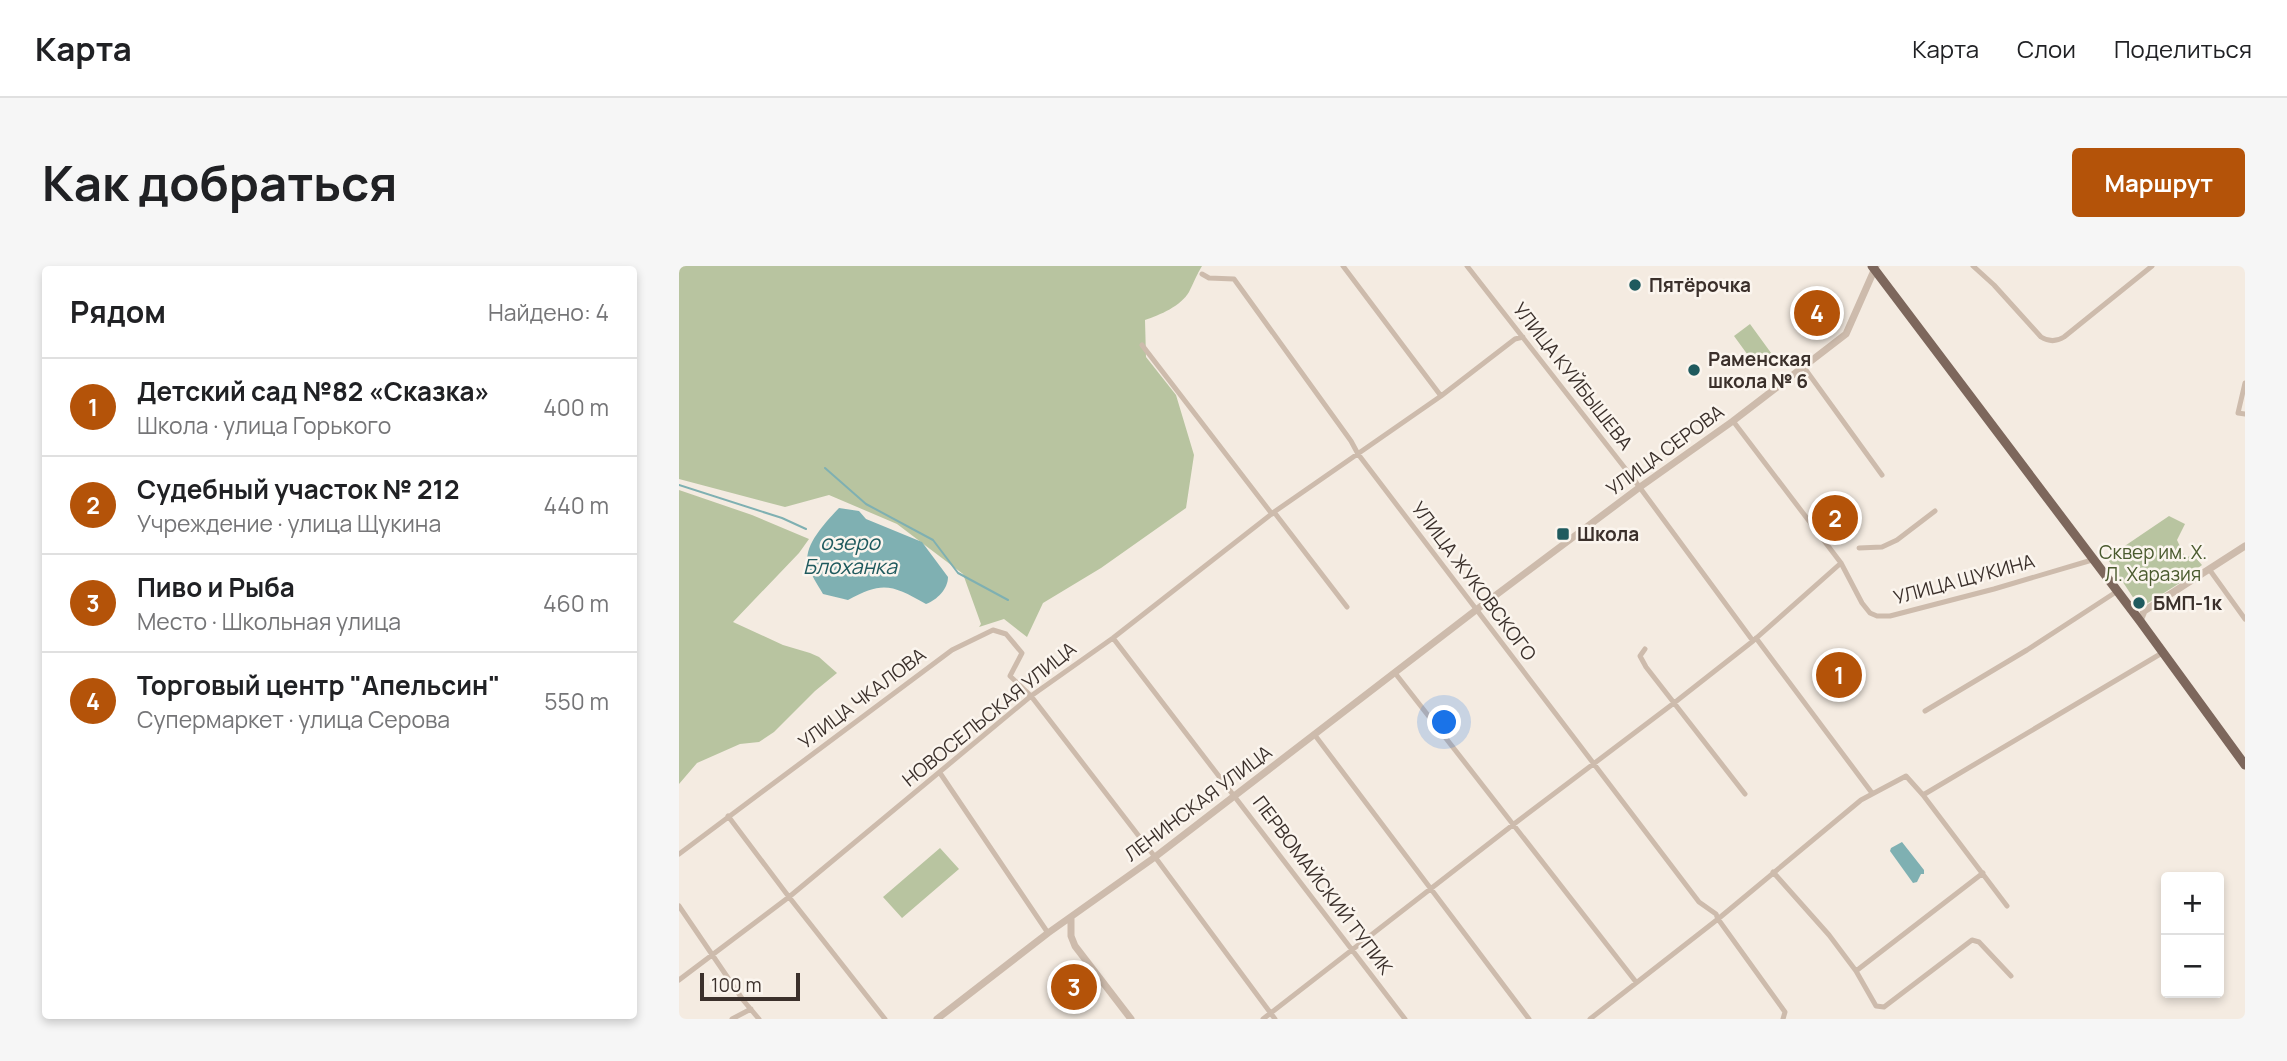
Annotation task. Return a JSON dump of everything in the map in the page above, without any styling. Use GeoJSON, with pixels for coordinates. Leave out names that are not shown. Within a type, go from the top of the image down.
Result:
{"type":"FeatureCollection","features":[{"type":"Feature","properties":{"kind":"main road"},"geometry":{"type":"LineString","coordinates":[[1874,267],[2245,765]]}},
{"type":"Feature","properties":{"kind":"street"},"geometry":{"type":"LineString","coordinates":[[1343,266],[1441,397]]}},
{"type":"Feature","properties":{"kind":"street","name":"УЛИЦА КУЙБЫШЕВА"},"geometry":{"type":"LineString","coordinates":[[1467,266],[1873,793]]}},
{"type":"Feature","properties":{"kind":"street"},"geometry":{"type":"LineString","coordinates":[[1973,266],[2047,341],[2059,340],[2152,266]]}},
{"type":"Feature","properties":{"kind":"street","name":"УЛИЦА СЕРОВА"},"geometry":{"type":"LineString","coordinates":[[1476,610],[1733,421],[1846,334],[1874,267]]}},
{"type":"Feature","properties":{"kind":"street","name":"УЛИЦА ЖУКОВСКОГО"},"geometry":{"type":"LineString","coordinates":[[1202,274],[1209,278],[1234,279],[1352,441],[1358,454],[1476,610],[1699,902],[1716,914],[1785,1012],[1783,1019]]}},
{"type":"Feature","properties":{"kind":"street","name":"НОВОСЕЛЬСКАЯ УЛИЦА"},"geometry":{"type":"LineString","coordinates":[[679,980],[789,897],[1031,696],[1113,638],[1273,513],[1441,397],[1515,339],[1523,337]]}},
{"type":"Feature","properties":{"kind":"street"},"geometry":{"type":"LineString","coordinates":[[1142,345],[1347,607]]}},
{"type":"Feature","properties":{"kind":"street"},"geometry":{"type":"LineString","coordinates":[[1803,366],[1882,475]]}},
{"type":"Feature","properties":{"kind":"street"},"geometry":{"type":"LineString","coordinates":[[2242,414],[2245,383]]}},
{"type":"Feature","properties":{"kind":"street","name":"УЛИЦА ЩУКИНА"},"geometry":{"type":"LineString","coordinates":[[1733,421],[1841,564],[1862,603],[1870,613],[1877,616],[1890,616],[1994,589],[2092,560]]}},
{"type":"Feature","properties":{"kind":"street"},"geometry":{"type":"LineString","coordinates":[[1859,548],[1882,547],[1897,540],[1935,511]]}},
{"type":"Feature","properties":{"kind":"street"},"geometry":{"type":"LineString","coordinates":[[2140,621],[2144,611],[2245,546]]}},
{"type":"Feature","properties":{"kind":"street"},"geometry":{"type":"LineString","coordinates":[[1263,1019],[1273,1016],[1431,888],[1674,703],[1755,639],[1841,564]]}},
{"type":"Feature","properties":{"kind":"street"},"geometry":{"type":"LineString","coordinates":[[2209,569],[2245,619]]}},
{"type":"Feature","properties":{"kind":"street"},"geometry":{"type":"LineString","coordinates":[[1925,711],[2027,650],[2116,592]]}},
{"type":"Feature","properties":{"kind":"street","name":"ЛЕНИНСКАЯ УЛИЦА"},"geometry":{"type":"LineString","coordinates":[[937,1019],[1048,933],[1155,857],[1476,610]]}},
{"type":"Feature","properties":{"kind":"street","name":"УЛИЦА ЧКАЛОВА"},"geometry":{"type":"LineString","coordinates":[[679,854],[952,650],[993,630],[1006,634],[1023,653],[1010,676],[1031,696]]}},
{"type":"Feature","properties":{"kind":"street","name":"ПЕРВОМАЙСКИЙ ТУПИК"},"geometry":{"type":"LineString","coordinates":[[1113,638],[1405,1019]]}},
{"type":"Feature","properties":{"kind":"street"},"geometry":{"type":"LineString","coordinates":[[1645,649],[1640,656],[1646,667],[1745,794]]}},
{"type":"Feature","properties":{"kind":"street"},"geometry":{"type":"LineString","coordinates":[[1923,795],[2162,653]]}},
{"type":"Feature","properties":{"kind":"street"},"geometry":{"type":"LineString","coordinates":[[1395,673],[1636,982]]}},
{"type":"Feature","properties":{"kind":"street"},"geometry":{"type":"LineString","coordinates":[[1031,696],[1273,1016]]}},
{"type":"Feature","properties":{"kind":"street"},"geometry":{"type":"LineString","coordinates":[[1314,734],[1529,1019]]}},
{"type":"Feature","properties":{"kind":"street"},"geometry":{"type":"LineString","coordinates":[[940,773],[1048,933]]}},
{"type":"Feature","properties":{"kind":"street"},"geometry":{"type":"LineString","coordinates":[[1590,1019],[1718,919],[1861,800],[1906,776],[2007,906]]}},
{"type":"Feature","properties":{"kind":"street"},"geometry":{"type":"LineString","coordinates":[[728,816],[885,1019]]}},
{"type":"Feature","properties":{"kind":"street"},"geometry":{"type":"LineString","coordinates":[[1773,872],[1829,935],[1856,971],[1876,1006],[1884,1007],[1972,940],[1979,942],[2011,976]]}},
{"type":"Feature","properties":{"kind":"street"},"geometry":{"type":"LineString","coordinates":[[1856,971],[1983,873]]}},
{"type":"Feature","properties":{"kind":"street"},"geometry":{"type":"LineString","coordinates":[[679,906],[759,1019]]}},
{"type":"Feature","properties":{"kind":"street"},"geometry":{"type":"LineString","coordinates":[[1071,918],[1071,936],[1075,946],[1131,1019]]}},
{"type":"Feature","properties":{"kind":"street"},"geometry":{"type":"LineString","coordinates":[[732,1019],[751,1009]]}},
{"type":"Feature","properties":{"kind":"green space"},"geometry":{"type":"Polygon","coordinates":[[[679,266],[1202,266],[1181,302],[1145,320],[1146,357],[1176,395],[1194,455],[1186,508],[1101,568],[1043,603],[1027,637],[1004,619],[979,627],[981,624],[963,574],[897,524],[829,495],[785,507],[679,479],[679,266]]]}},
{"type":"Feature","properties":{"kind":"green space"},"geometry":{"type":"Polygon","coordinates":[[[1750,324],[1774,357],[1758,369],[1734,336],[1750,324]]]}},
{"type":"Feature","properties":{"kind":"green space"},"geometry":{"type":"Polygon","coordinates":[[[679,490],[752,515],[809,539],[733,622],[783,645],[819,657],[837,673],[774,732],[759,742],[740,744],[697,763],[679,784],[679,490]]]}},
{"type":"Feature","properties":{"kind":"green space","name":"Сквер им. Х. Л. Харазия"},"geometry":{"type":"Polygon","coordinates":[[[2169,516],[2185,524],[2177,540],[2185,557],[2194,556],[2202,565],[2194,574],[2140,608],[2107,558],[2169,516]]]}},
{"type":"Feature","properties":{"kind":"green space"},"geometry":{"type":"Polygon","coordinates":[[[940,848],[959,869],[902,918],[883,897],[940,848]]]}},
{"type":"Feature","properties":{"kind":"water","name":"озеро Блоханка"},"geometry":{"type":"Polygon","coordinates":[[[839,508],[859,511],[866,519],[922,542],[948,577],[941,594],[926,604],[896,589],[887,588],[870,590],[848,600],[823,594],[810,572],[807,557],[812,541],[839,508]]]}},
{"type":"Feature","properties":{"kind":"water"},"geometry":{"type":"Polygon","coordinates":[[[1902,842],[1924,870],[1917,882],[1913,883],[1890,851],[1902,842]]]}},
{"type":"Feature","properties":{"kind":"waterway"},"geometry":{"type":"LineString","coordinates":[[825,468],[866,504],[933,540],[958,573],[1008,600]]}},
{"type":"Feature","properties":{"kind":"waterway"},"geometry":{"type":"LineString","coordinates":[[679,485],[782,518],[806,529]]}},
{"type":"Feature","properties":{"kind":"place","name":"Пятёрочка"},"geometry":{"type":"Point","coordinates":[1635,285]}},
{"type":"Feature","properties":{"kind":"place","name":"Торговый центр \"Апельсин\""},"geometry":{"type":"Point","coordinates":[1817,313]}},
{"type":"Feature","properties":{"kind":"place","name":"Раменская школа № 6"},"geometry":{"type":"Point","coordinates":[1694,370]}},
{"type":"Feature","properties":{"kind":"place","name":"Судебный участок № 212"},"geometry":{"type":"Point","coordinates":[1835,518]}},
{"type":"Feature","properties":{"kind":"place","name":"Школа"},"geometry":{"type":"Point","coordinates":[1563,534]}},
{"type":"Feature","properties":{"kind":"place","name":"БМП-1к"},"geometry":{"type":"Point","coordinates":[2139,603]}},
{"type":"Feature","properties":{"kind":"place","name":"Детский сад №82 «Сказка»"},"geometry":{"type":"Point","coordinates":[1839,675]}},
{"type":"Feature","properties":{"kind":"place","name":"Пиво и Рыба"},"geometry":{"type":"Point","coordinates":[1074,987]}}]}
